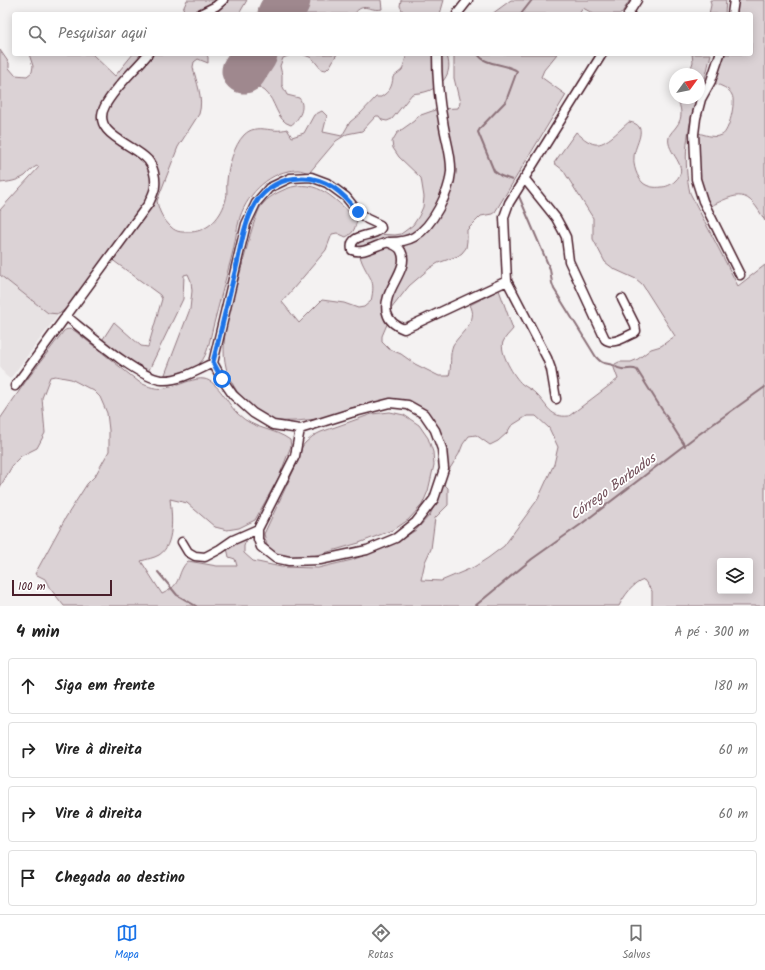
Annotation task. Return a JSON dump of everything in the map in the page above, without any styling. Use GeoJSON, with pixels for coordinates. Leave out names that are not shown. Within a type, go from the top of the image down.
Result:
{"type":"FeatureCollection","features":[{"type":"Feature","properties":{"kind":"street"},"geometry":{"type":"LineString","coordinates":[[204,12],[224,0]]}},
{"type":"Feature","properties":{"kind":"street"},"geometry":{"type":"LineString","coordinates":[[459,12],[468,0]]}},
{"type":"Feature","properties":{"kind":"street"},"geometry":{"type":"LineString","coordinates":[[629,12],[637,0]]}},
{"type":"Feature","properties":{"kind":"street"},"geometry":{"type":"LineString","coordinates":[[732,12],[734,0]]}},
{"type":"Feature","properties":{"kind":"street"},"geometry":{"type":"LineString","coordinates":[[15,386],[149,203],[156,186],[154,172],[148,160],[112,135],[104,127],[102,118],[105,107],[115,92],[146,56]]}},
{"type":"Feature","properties":{"kind":"street"},"geometry":{"type":"LineString","coordinates":[[300,429],[295,456],[258,529],[258,539],[261,547],[275,558],[289,561],[320,560],[367,550],[396,538],[416,522],[434,499],[444,469],[442,449],[435,430],[424,414],[408,405],[390,404],[351,413],[300,429],[273,425],[253,413],[233,395],[213,362],[246,224],[256,203],[269,188],[290,178],[311,177],[327,183],[346,197],[358,212],[367,219],[380,225],[381,228],[378,231],[353,241],[351,245],[352,250],[360,251],[388,242],[399,242],[413,237],[425,229],[435,215],[448,189],[451,171],[449,151],[442,122],[437,56]]}},
{"type":"Feature","properties":{"kind":"street"},"geometry":{"type":"LineString","coordinates":[[556,399],[551,369],[547,358],[507,281],[504,217],[509,203],[524,178],[601,56]]}},
{"type":"Feature","properties":{"kind":"street"},"geometry":{"type":"LineString","coordinates":[[719,56],[710,81],[701,99],[696,118],[694,134],[696,179],[703,201],[740,275]]}},
{"type":"Feature","properties":{"kind":"street"},"geometry":{"type":"LineString","coordinates":[[524,178],[556,218],[562,229],[566,237],[569,261],[605,339],[608,341],[612,342],[636,331],[637,328],[622,299]]}},
{"type":"Feature","properties":{"kind":"street"},"geometry":{"type":"LineString","coordinates":[[388,242],[397,246],[401,250],[403,264],[386,298],[385,308],[393,324],[404,329],[507,281]]}},
{"type":"Feature","properties":{"kind":"street"},"geometry":{"type":"LineString","coordinates":[[66,316],[145,376],[161,380],[176,378],[213,362]]}},
{"type":"Feature","properties":{"kind":"street"},"geometry":{"type":"LineString","coordinates":[[182,542],[188,552],[195,556],[205,557],[233,540],[258,529]]}},
{"type":"Feature","properties":{"kind":"shaded area"},"geometry":{"type":"Polygon","coordinates":[[[187,0],[247,0],[240,12],[182,12],[187,0]]]}},
{"type":"Feature","properties":{"kind":"shaded area"},"geometry":{"type":"Polygon","coordinates":[[[303,0],[381,0],[382,9],[378,10],[364,7],[356,12],[296,12],[303,0]]]}},
{"type":"Feature","properties":{"kind":"shaded area"},"geometry":{"type":"Polygon","coordinates":[[[401,0],[444,0],[441,12],[403,12],[400,6],[401,0]]]}},
{"type":"Feature","properties":{"kind":"shaded area"},"geometry":{"type":"Polygon","coordinates":[[[511,0],[630,0],[622,12],[590,12],[583,8],[580,12],[495,12],[511,0]]]}},
{"type":"Feature","properties":{"kind":"shaded area"},"geometry":{"type":"Polygon","coordinates":[[[710,0],[726,0],[725,12],[709,12],[711,5],[710,0]]]}},
{"type":"Feature","properties":{"kind":"shaded area"},"geometry":{"type":"Polygon","coordinates":[[[733,0],[765,0],[765,221],[753,203],[742,196],[728,198],[709,207],[697,181],[695,132],[712,136],[719,136],[725,133],[733,104],[731,93],[714,83],[718,56],[753,56],[753,12],[733,12],[733,0]]]}},
{"type":"Feature","properties":{"kind":"shaded area"},"geometry":{"type":"Polygon","coordinates":[[[0,50],[9,63],[9,68],[15,75],[27,76],[32,72],[33,66],[30,56],[94,56],[115,76],[131,56],[207,56],[208,63],[198,59],[194,62],[193,67],[201,102],[199,114],[178,147],[157,201],[160,212],[166,221],[173,229],[183,232],[204,229],[218,217],[227,197],[227,183],[232,157],[240,139],[249,131],[254,129],[287,129],[292,137],[304,133],[314,115],[322,111],[327,116],[323,132],[342,136],[350,122],[376,97],[381,97],[387,93],[391,86],[393,77],[402,70],[406,56],[447,56],[448,60],[448,72],[443,81],[426,92],[412,94],[392,119],[387,121],[382,120],[379,116],[376,116],[362,131],[347,134],[336,141],[309,173],[298,170],[279,174],[262,184],[255,192],[244,208],[240,217],[232,254],[205,356],[196,367],[183,373],[164,377],[190,309],[192,291],[191,281],[188,274],[184,275],[183,299],[148,372],[101,342],[114,322],[141,346],[148,347],[162,299],[160,295],[107,256],[68,307],[59,314],[48,313],[0,275],[0,210],[39,167],[35,167],[19,179],[0,183],[0,50]]]}},
{"type":"Feature","properties":{"kind":"shaded area"},"geometry":{"type":"Polygon","coordinates":[[[237,56],[251,56],[242,68],[255,77],[269,56],[288,56],[283,58],[280,66],[282,85],[287,95],[299,98],[302,105],[299,116],[291,125],[282,119],[269,95],[265,91],[249,82],[232,82],[228,72],[230,68],[238,62],[237,56]]]}},
{"type":"Feature","properties":{"kind":"shaded area"},"geometry":{"type":"Polygon","coordinates":[[[307,56],[336,56],[326,70],[321,69],[312,58],[307,56]]]}},
{"type":"Feature","properties":{"kind":"shaded area"},"geometry":{"type":"Polygon","coordinates":[[[454,56],[555,56],[544,70],[541,77],[566,95],[495,212],[481,216],[467,230],[466,248],[462,253],[458,256],[438,263],[409,286],[391,309],[388,322],[382,336],[382,342],[389,349],[401,354],[415,364],[439,376],[449,376],[453,345],[471,321],[472,311],[470,305],[499,290],[513,329],[504,340],[502,346],[508,364],[522,384],[532,390],[553,413],[569,416],[618,379],[614,368],[615,364],[619,362],[631,362],[638,359],[651,349],[661,346],[675,336],[642,284],[636,279],[614,269],[605,262],[593,239],[593,218],[563,170],[554,163],[576,132],[590,142],[599,144],[608,140],[629,122],[636,124],[640,131],[634,160],[639,178],[643,183],[649,186],[668,186],[679,175],[681,170],[669,143],[669,137],[680,120],[681,109],[679,104],[696,104],[688,133],[686,157],[690,193],[738,286],[765,265],[765,606],[652,606],[652,591],[644,580],[636,584],[626,594],[619,606],[64,606],[49,587],[45,579],[35,574],[66,517],[87,484],[95,476],[109,451],[107,413],[100,397],[94,391],[71,379],[55,376],[50,377],[42,398],[45,433],[37,448],[21,456],[14,463],[0,487],[0,419],[26,381],[63,332],[67,329],[75,331],[139,382],[146,385],[164,388],[196,379],[209,381],[214,384],[234,410],[244,419],[290,440],[291,446],[279,477],[255,520],[239,528],[227,530],[215,527],[187,503],[170,499],[172,521],[168,544],[159,555],[141,561],[162,594],[174,586],[188,561],[217,566],[237,566],[235,559],[229,557],[227,548],[242,537],[247,538],[244,546],[244,553],[253,561],[281,567],[318,568],[352,560],[397,542],[416,530],[430,515],[444,484],[448,488],[448,505],[435,518],[431,549],[425,562],[421,580],[441,581],[474,567],[504,546],[538,499],[554,464],[558,447],[549,428],[536,416],[527,416],[511,426],[507,433],[498,441],[490,445],[476,435],[469,436],[444,478],[447,459],[424,414],[398,404],[384,401],[358,406],[317,419],[296,421],[272,420],[257,412],[237,391],[228,375],[224,356],[227,320],[250,234],[261,206],[279,192],[291,187],[303,186],[313,187],[322,191],[340,203],[357,220],[354,230],[346,237],[337,233],[332,234],[326,250],[282,302],[299,323],[322,300],[344,303],[358,308],[364,307],[371,301],[373,288],[371,280],[361,259],[356,240],[375,234],[401,234],[413,225],[423,207],[424,197],[421,178],[399,157],[393,148],[392,142],[397,133],[414,121],[418,116],[438,109],[458,108],[460,103],[454,78],[454,56]]]}},
{"type":"Feature","properties":{"kind":"shaded area"},"geometry":{"type":"Polygon","coordinates":[[[692,56],[711,56],[705,79],[705,68],[691,68],[693,62],[692,56]]]}},
{"type":"Feature","properties":{"kind":"shaded area"},"geometry":{"type":"Polygon","coordinates":[[[0,275],[48,313],[59,314],[10,379],[5,375],[0,366],[0,275]]]}},
{"type":"Feature","properties":{"kind":"shaded area"},"geometry":{"type":"Polygon","coordinates":[[[390,412],[404,415],[419,425],[428,438],[433,452],[434,465],[428,491],[422,505],[408,520],[395,529],[359,543],[321,554],[308,557],[291,557],[278,555],[268,549],[264,534],[305,443],[313,436],[321,432],[372,414],[390,412]]]}},
{"type":"Feature","properties":{"kind":"waterway"},"geometry":{"type":"LineString","coordinates":[[523,12],[532,0]]}},
{"type":"Feature","properties":{"kind":"waterway"},"geometry":{"type":"LineString","coordinates":[[480,56],[486,61],[512,68],[517,71],[506,101],[478,132],[494,171],[501,176],[512,180]]}},
{"type":"Feature","properties":{"kind":"waterway"},"geometry":{"type":"LineString","coordinates":[[518,194],[550,269],[554,289],[596,357],[598,360],[613,365],[619,369],[637,370],[685,446]]}},
{"type":"Feature","properties":{"kind":"waterway","name":"Córrego Barbados"},"geometry":{"type":"LineString","coordinates":[[475,606],[532,559],[580,525],[695,437],[765,387]]}},
{"type":"Feature","properties":{"kind":"waterway"},"geometry":{"type":"LineString","coordinates":[[158,572],[177,595],[196,606]]}},
{"type":"Feature","properties":{"kind":"runway"},"geometry":{"type":"LineString","coordinates":[[281,12],[288,0]]}},
{"type":"Feature","properties":{"kind":"runway"},"geometry":{"type":"LineString","coordinates":[[244,71],[254,56]]}},
{"type":"Feature","properties":{"kind":"route"},"geometry":{"type":"LineString","coordinates":[[222,379],[213,362],[246,224],[256,203],[269,188],[290,178],[311,177],[327,183],[346,197],[358,212]]}}]}
